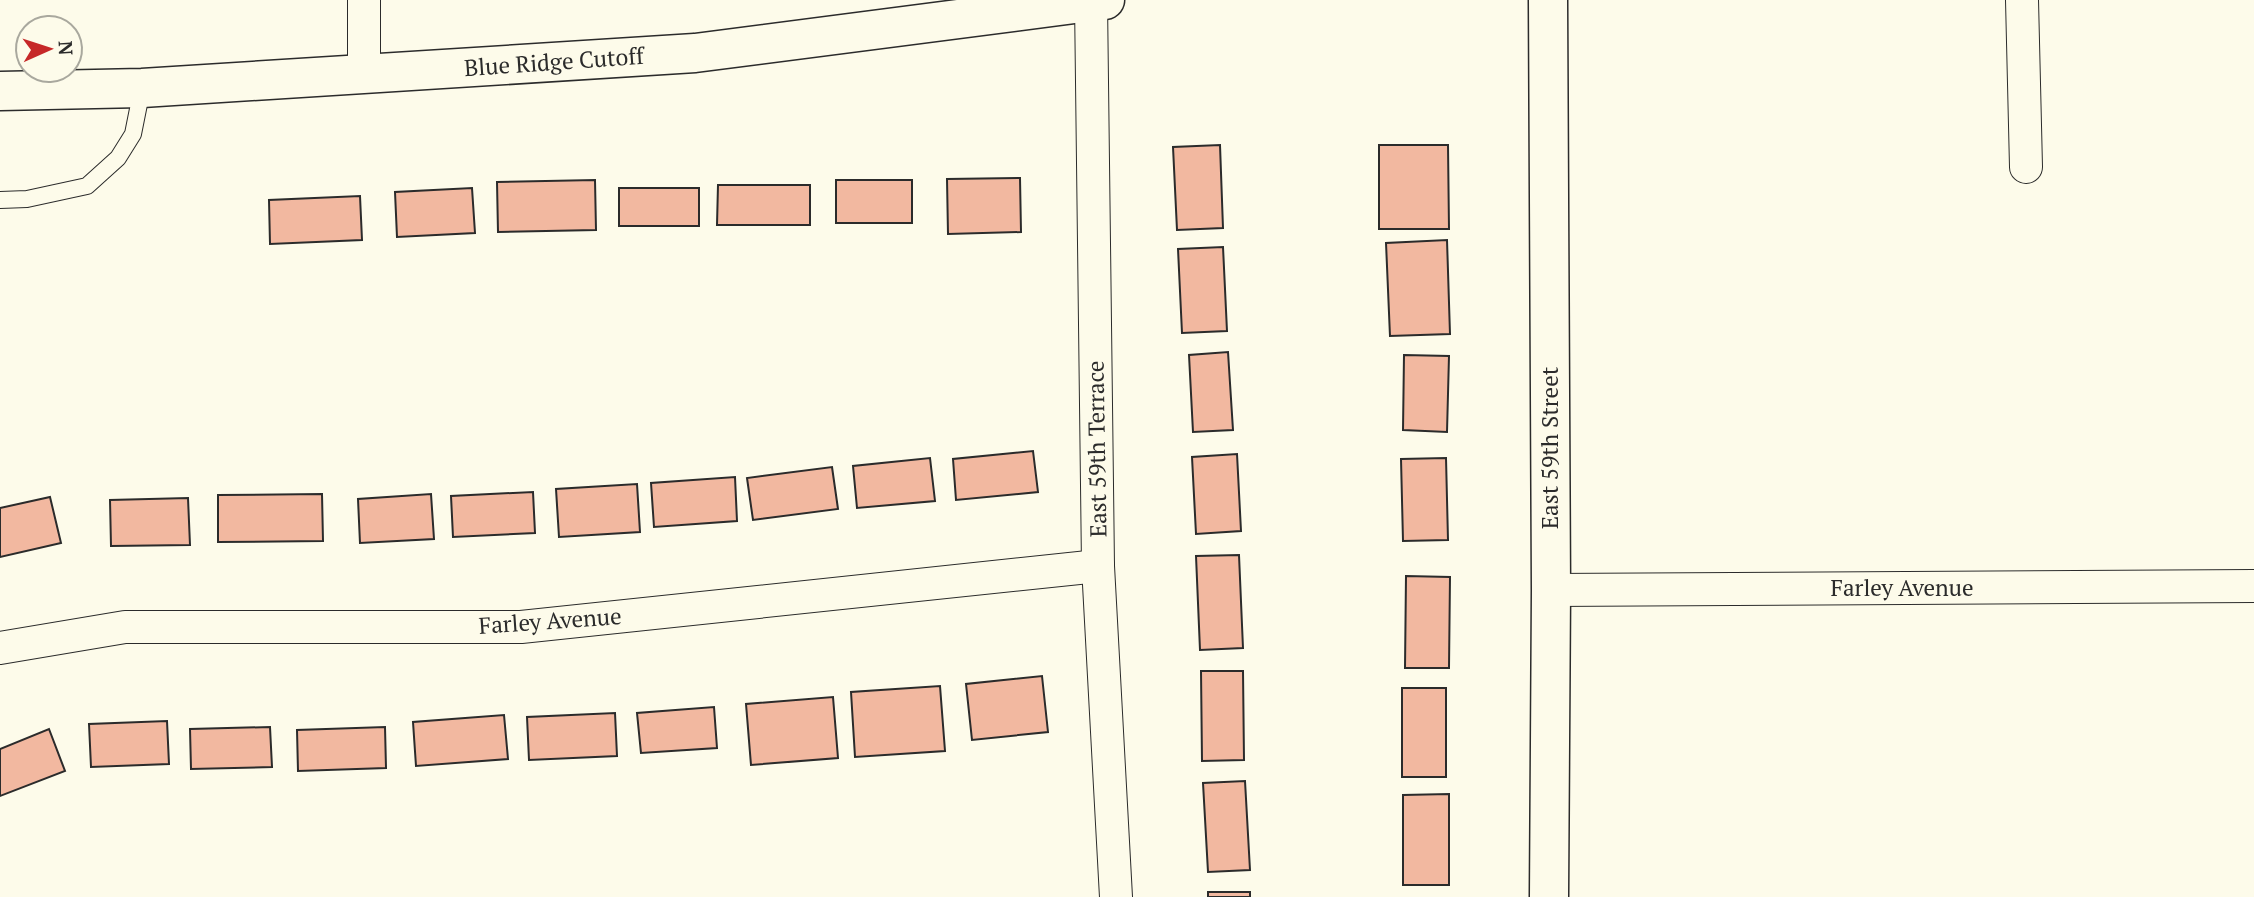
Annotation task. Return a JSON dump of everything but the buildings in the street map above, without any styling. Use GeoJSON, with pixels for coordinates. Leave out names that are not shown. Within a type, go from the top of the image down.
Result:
{"type":"FeatureCollection","features":[{"type":"Feature","properties":{"kind":"main road","name":"East 59th Street"},"geometry":{"type":"LineString","coordinates":[[1548,0],[1551,590],[1549,897]]}},
{"type":"Feature","properties":{"kind":"main road","name":"Blue Ridge Cutoff"},"geometry":{"type":"LineString","coordinates":[[0,91],[142,88],[695,53],[1098,1]]}},
{"type":"Feature","properties":{"kind":"street"},"geometry":{"type":"LineString","coordinates":[[364,0],[364,75]]}},
{"type":"Feature","properties":{"kind":"street"},"geometry":{"type":"LineString","coordinates":[[2022,0],[2026,167]]}},
{"type":"Feature","properties":{"kind":"street","name":"East 59th Terrace"},"geometry":{"type":"LineString","coordinates":[[1098,1],[1098,566],[1116,897]]}},
{"type":"Feature","properties":{"kind":"street","name":"Farley Avenue"},"geometry":{"type":"LineString","coordinates":[[0,648],[125,627],[521,627],[1098,566]]}},
{"type":"Feature","properties":{"kind":"street","name":"Farley Avenue"},"geometry":{"type":"LineString","coordinates":[[1551,590],[2254,586]]}},
{"type":"Feature","properties":{"kind":"lane"},"geometry":{"type":"LineString","coordinates":[[0,200],[27,199],[87,186],[118,158],[133,134],[142,88]]}}]}
